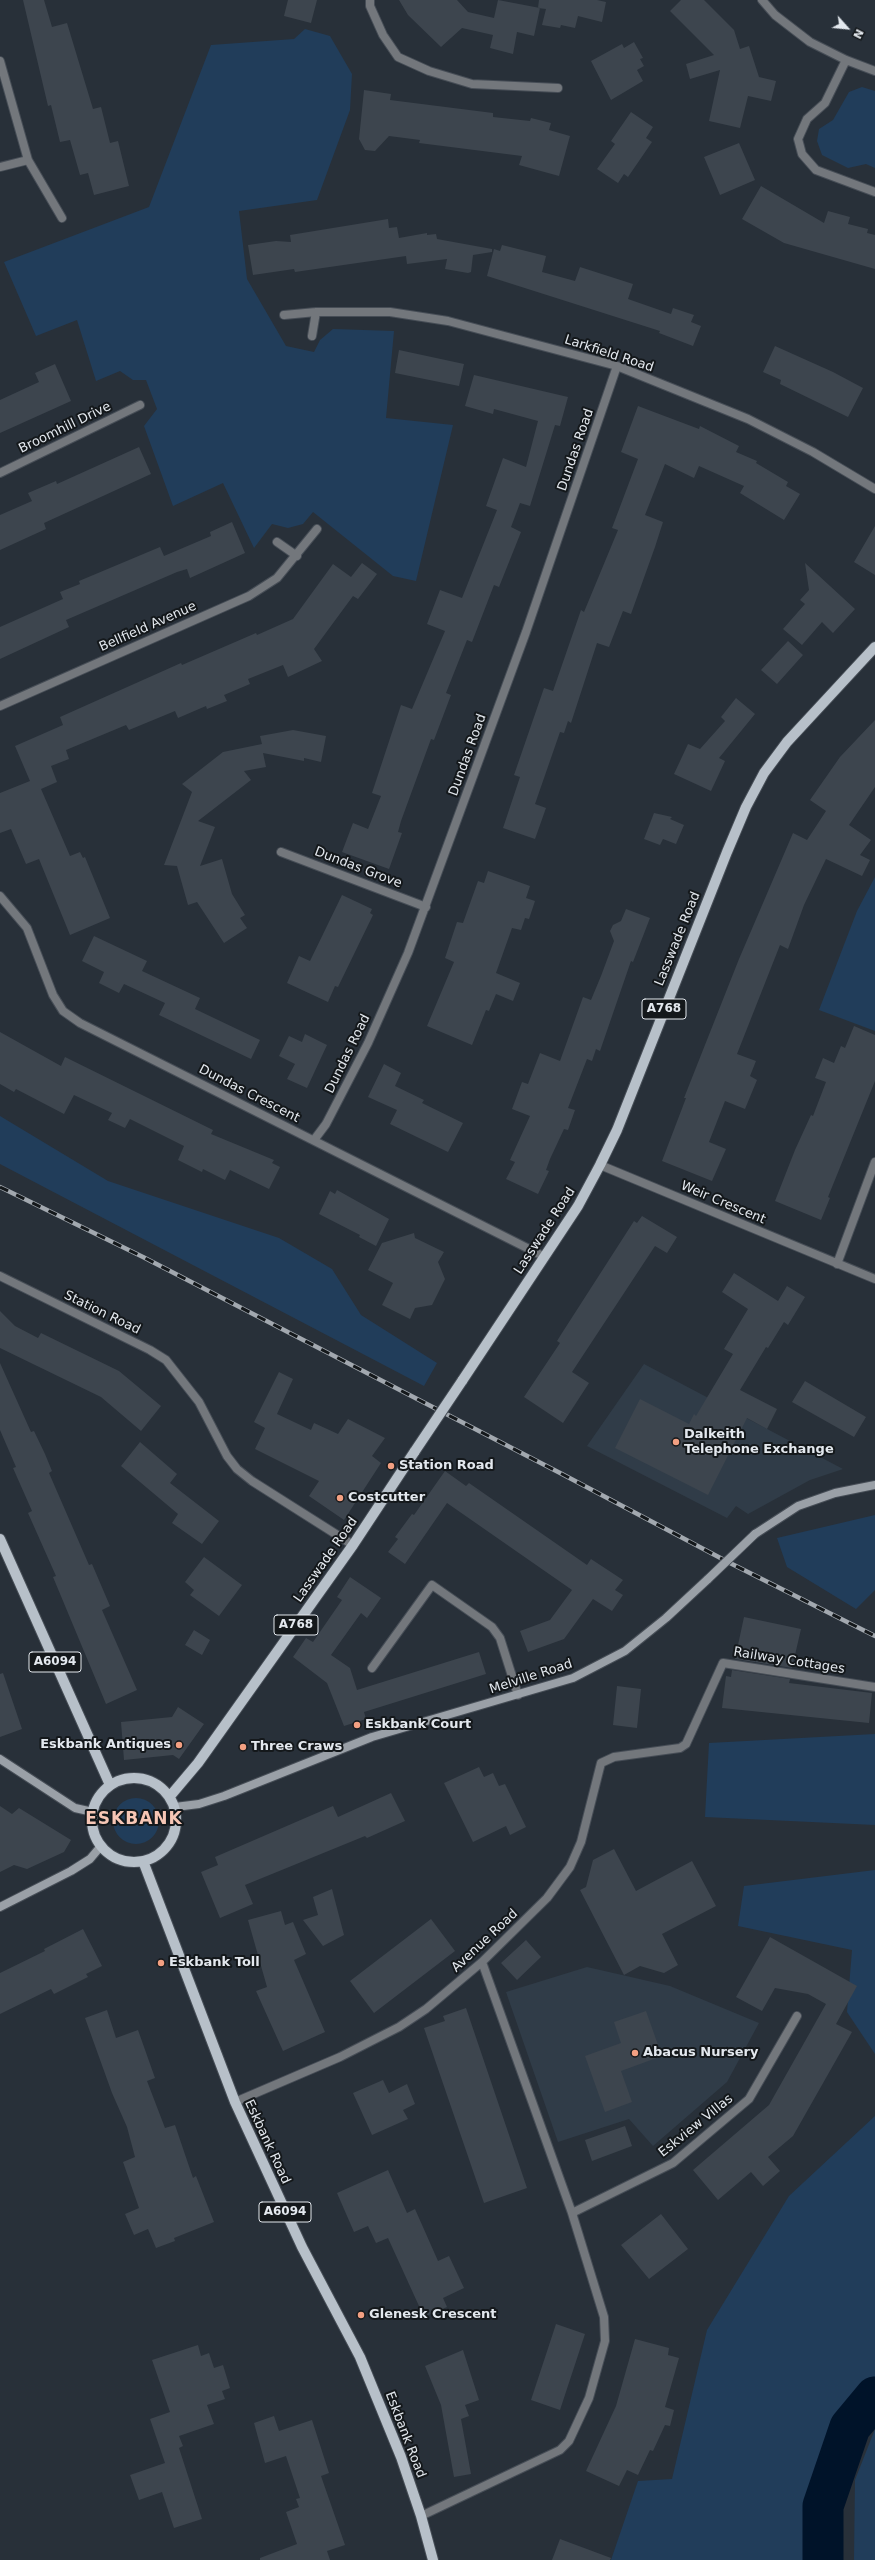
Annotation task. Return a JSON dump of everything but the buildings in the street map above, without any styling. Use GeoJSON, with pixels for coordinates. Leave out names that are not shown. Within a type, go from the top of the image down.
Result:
{"type":"FeatureCollection","features":[{"type":"Feature","properties":{"kind":"main road","name":"Lasswade Road"},"geometry":{"type":"LineString","coordinates":[[171,1795],[198,1763],[353,1545],[578,1206],[617,1130],[727,852],[753,793],[764,773],[787,742],[875,647]]}},
{"type":"Feature","properties":{"kind":"main road","name":"Melville Road"},"geometry":{"type":"LineString","coordinates":[[175,1807],[198,1804],[224,1796],[372,1737],[573,1678],[625,1650],[666,1618],[755,1534],[798,1506],[835,1492],[875,1484]]}},
{"type":"Feature","properties":{"kind":"main road","name":"A6094"},"geometry":{"type":"LineString","coordinates":[[0,1539],[110,1785]]}},
{"type":"Feature","properties":{"kind":"main road"},"geometry":{"type":"LineString","coordinates":[[0,1759],[75,1808],[93,1812]]}},
{"type":"Feature","properties":{"kind":"main road"},"geometry":{"type":"LineString","coordinates":[[132,1777],[141,1778],[154,1781],[171,1795],[175,1807],[176,1828],[172,1839],[164,1849],[143,1861],[126,1862],[108,1854],[101,1846],[94,1830],[93,1812],[103,1791],[110,1785],[132,1777]]}},
{"type":"Feature","properties":{"kind":"main road"},"geometry":{"type":"LineString","coordinates":[[0,1907],[90,1859],[101,1846]]}},
{"type":"Feature","properties":{"kind":"main road","name":"Eskbank Road"},"geometry":{"type":"LineString","coordinates":[[143,1861],[235,2102],[302,2247],[360,2357],[400,2457],[421,2516],[433,2560]]}},
{"type":"Feature","properties":{"kind":"street"},"geometry":{"type":"LineString","coordinates":[[370,0],[370,6],[383,35],[398,57],[429,71],[472,84],[558,88]]}},
{"type":"Feature","properties":{"kind":"street"},"geometry":{"type":"LineString","coordinates":[[762,0],[775,14],[810,42],[846,60],[875,71]]}},
{"type":"Feature","properties":{"kind":"street"},"geometry":{"type":"LineString","coordinates":[[846,60],[825,103],[807,119],[798,139],[802,154],[816,170],[875,192]]}},
{"type":"Feature","properties":{"kind":"street"},"geometry":{"type":"LineString","coordinates":[[0,61],[28,160],[62,218]]}},
{"type":"Feature","properties":{"kind":"street"},"geometry":{"type":"LineString","coordinates":[[0,167],[28,160]]}},
{"type":"Feature","properties":{"kind":"street"},"geometry":{"type":"LineString","coordinates":[[312,336],[316,312]]}},
{"type":"Feature","properties":{"kind":"street","name":"Larkfield Road"},"geometry":{"type":"LineString","coordinates":[[284,315],[316,312],[390,312],[448,321],[617,366],[748,419],[813,452],[875,489]]}},
{"type":"Feature","properties":{"kind":"street","name":"Dundas Road"},"geometry":{"type":"LineString","coordinates":[[314,1140],[326,1124],[368,1043],[426,907],[526,632],[617,366]]}},
{"type":"Feature","properties":{"kind":"street","name":"Broomhill Drive"},"geometry":{"type":"LineString","coordinates":[[0,473],[140,405]]}},
{"type":"Feature","properties":{"kind":"street","name":"Bellfield Avenue"},"geometry":{"type":"LineString","coordinates":[[0,706],[250,596],[276,578],[297,556],[317,529]]}},
{"type":"Feature","properties":{"kind":"street"},"geometry":{"type":"LineString","coordinates":[[277,542],[297,556]]}},
{"type":"Feature","properties":{"kind":"street","name":"Dundas Grove"},"geometry":{"type":"LineString","coordinates":[[281,852],[426,907]]}},
{"type":"Feature","properties":{"kind":"street","name":"Dundas Crescent"},"geometry":{"type":"LineString","coordinates":[[0,896],[27,928],[53,995],[63,1011],[80,1023],[544,1257]]}},
{"type":"Feature","properties":{"kind":"street"},"geometry":{"type":"LineString","coordinates":[[836,1264],[875,1162]]}},
{"type":"Feature","properties":{"kind":"street","name":"Weir Crescent"},"geometry":{"type":"LineString","coordinates":[[600,1165],[875,1279]]}},
{"type":"Feature","properties":{"kind":"street","name":"Station Road"},"geometry":{"type":"LineString","coordinates":[[0,1276],[150,1350],[166,1360],[199,1402],[227,1456],[237,1469],[252,1481],[353,1545]]}},
{"type":"Feature","properties":{"kind":"street"},"geometry":{"type":"LineString","coordinates":[[372,1668],[432,1585],[492,1627],[500,1638],[518,1695]]}},
{"type":"Feature","properties":{"kind":"street","name":"Railway Cottages"},"geometry":{"type":"LineString","coordinates":[[680,1748],[686,1744],[723,1663],[875,1687]]}},
{"type":"Feature","properties":{"kind":"street","name":"Avenue Road"},"geometry":{"type":"LineString","coordinates":[[235,2102],[340,2057],[399,2027],[426,2009],[482,1962],[547,1898],[570,1867],[581,1842],[601,1763],[614,1757],[680,1748]]}},
{"type":"Feature","properties":{"kind":"street"},"geometry":{"type":"LineString","coordinates":[[421,2516],[560,2450],[569,2441],[589,2398],[606,2341],[604,2317],[572,2213],[482,1962]]}},
{"type":"Feature","properties":{"kind":"street","name":"Eskview Villas"},"geometry":{"type":"LineString","coordinates":[[572,2213],[673,2162],[749,2099],[796,2016]]}},
{"type":"Feature","properties":{"kind":"shaded area"},"geometry":{"type":"Polygon","coordinates":[[[305,29],[330,36],[352,74],[350,110],[317,200],[239,211],[247,279],[286,346],[314,352],[320,340],[333,329],[394,331],[386,418],[453,425],[416,581],[393,576],[313,512],[303,524],[288,528],[272,524],[254,548],[223,483],[173,506],[144,426],[157,409],[146,380],[133,380],[120,371],[96,381],[77,320],[36,336],[4,262],[149,207],[211,45],[294,39],[305,29]]]}},
{"type":"Feature","properties":{"kind":"shaded area"},"geometry":{"type":"Polygon","coordinates":[[[862,87],[875,91],[875,168],[866,164],[848,168],[822,155],[817,141],[819,129],[833,120],[849,92],[862,87]]]}},
{"type":"Feature","properties":{"kind":"shaded area"},"geometry":{"type":"Polygon","coordinates":[[[875,877],[875,1031],[819,1010],[857,911],[875,877]]]}},
{"type":"Feature","properties":{"kind":"shaded area"},"geometry":{"type":"Polygon","coordinates":[[[0,1116],[108,1181],[279,1238],[332,1269],[361,1315],[437,1363],[424,1386],[0,1164],[0,1116]]]}},
{"type":"Feature","properties":{"kind":"shaded area"},"geometry":{"type":"Polygon","coordinates":[[[644,1364],[843,1469],[810,1480],[748,1514],[736,1506],[727,1518],[587,1446],[644,1364]]]}},
{"type":"Feature","properties":{"kind":"shaded area"},"geometry":{"type":"Polygon","coordinates":[[[875,1515],[875,1590],[856,1609],[787,1567],[777,1538],[875,1515]]]}},
{"type":"Feature","properties":{"kind":"shaded area"},"geometry":{"type":"Polygon","coordinates":[[[875,1734],[875,1825],[705,1817],[709,1743],[875,1734]]]}},
{"type":"Feature","properties":{"kind":"shaded area"},"geometry":{"type":"Polygon","coordinates":[[[136,1798],[149,1802],[155,1808],[159,1821],[155,1834],[149,1840],[136,1844],[123,1840],[117,1834],[113,1821],[117,1808],[123,1802],[136,1798]]]}},
{"type":"Feature","properties":{"kind":"shaded area"},"geometry":{"type":"Polygon","coordinates":[[[875,1870],[875,2054],[847,2012],[852,1950],[738,1926],[744,1886],[875,1870]]]}},
{"type":"Feature","properties":{"kind":"shaded area","name":"Abacus Nursery"},"geometry":{"type":"Polygon","coordinates":[[[587,1967],[670,1986],[759,2023],[727,2082],[653,2146],[629,2119],[558,2142],[506,1992],[587,1967]]]}},
{"type":"Feature","properties":{"kind":"shaded area"},"geometry":{"type":"Polygon","coordinates":[[[875,2116],[875,2377],[837,2429],[812,2496],[808,2560],[611,2560],[638,2481],[672,2479],[707,2330],[789,2196],[875,2116]]]}},
{"type":"Feature","properties":{"kind":"shaded area"},"geometry":{"type":"Polygon","coordinates":[[[875,2429],[875,2560],[854,2560],[855,2480],[875,2429]]]}},
{"type":"Feature","properties":{"kind":"waterway"},"geometry":{"type":"LineString","coordinates":[[823,2560],[823,2506],[850,2427],[875,2397]]}},
{"type":"Feature","properties":{"kind":"railway"},"geometry":{"type":"LineString","coordinates":[[0,1187],[143,1257],[562,1474],[728,1562],[875,1636]]}},
{"type":"Feature","properties":{"kind":"place","name":"Dalkeith Telephone Exchange"},"geometry":{"type":"Point","coordinates":[676,1442]}},
{"type":"Feature","properties":{"kind":"place","name":"Station Road"},"geometry":{"type":"Point","coordinates":[391,1466]}},
{"type":"Feature","properties":{"kind":"place","name":"Costcutter"},"geometry":{"type":"Point","coordinates":[340,1498]}},
{"type":"Feature","properties":{"kind":"place","name":"Eskbank Court"},"geometry":{"type":"Point","coordinates":[357,1725]}},
{"type":"Feature","properties":{"kind":"place","name":"Eskbank Antiques"},"geometry":{"type":"Point","coordinates":[179,1745]}},
{"type":"Feature","properties":{"kind":"place","name":"Three Craws"},"geometry":{"type":"Point","coordinates":[243,1747]}},
{"type":"Feature","properties":{"kind":"place","name":"Eskbank Toll"},"geometry":{"type":"Point","coordinates":[161,1963]}},
{"type":"Feature","properties":{"kind":"place","name":"Abacus Nursery"},"geometry":{"type":"Point","coordinates":[635,2053]}},
{"type":"Feature","properties":{"kind":"place","name":"Glenesk Crescent"},"geometry":{"type":"Point","coordinates":[361,2315]}},
{"type":"Feature","properties":{"kind":"district","name":"ESKBANK"},"geometry":{"type":"Point","coordinates":[134,1820]}}]}
